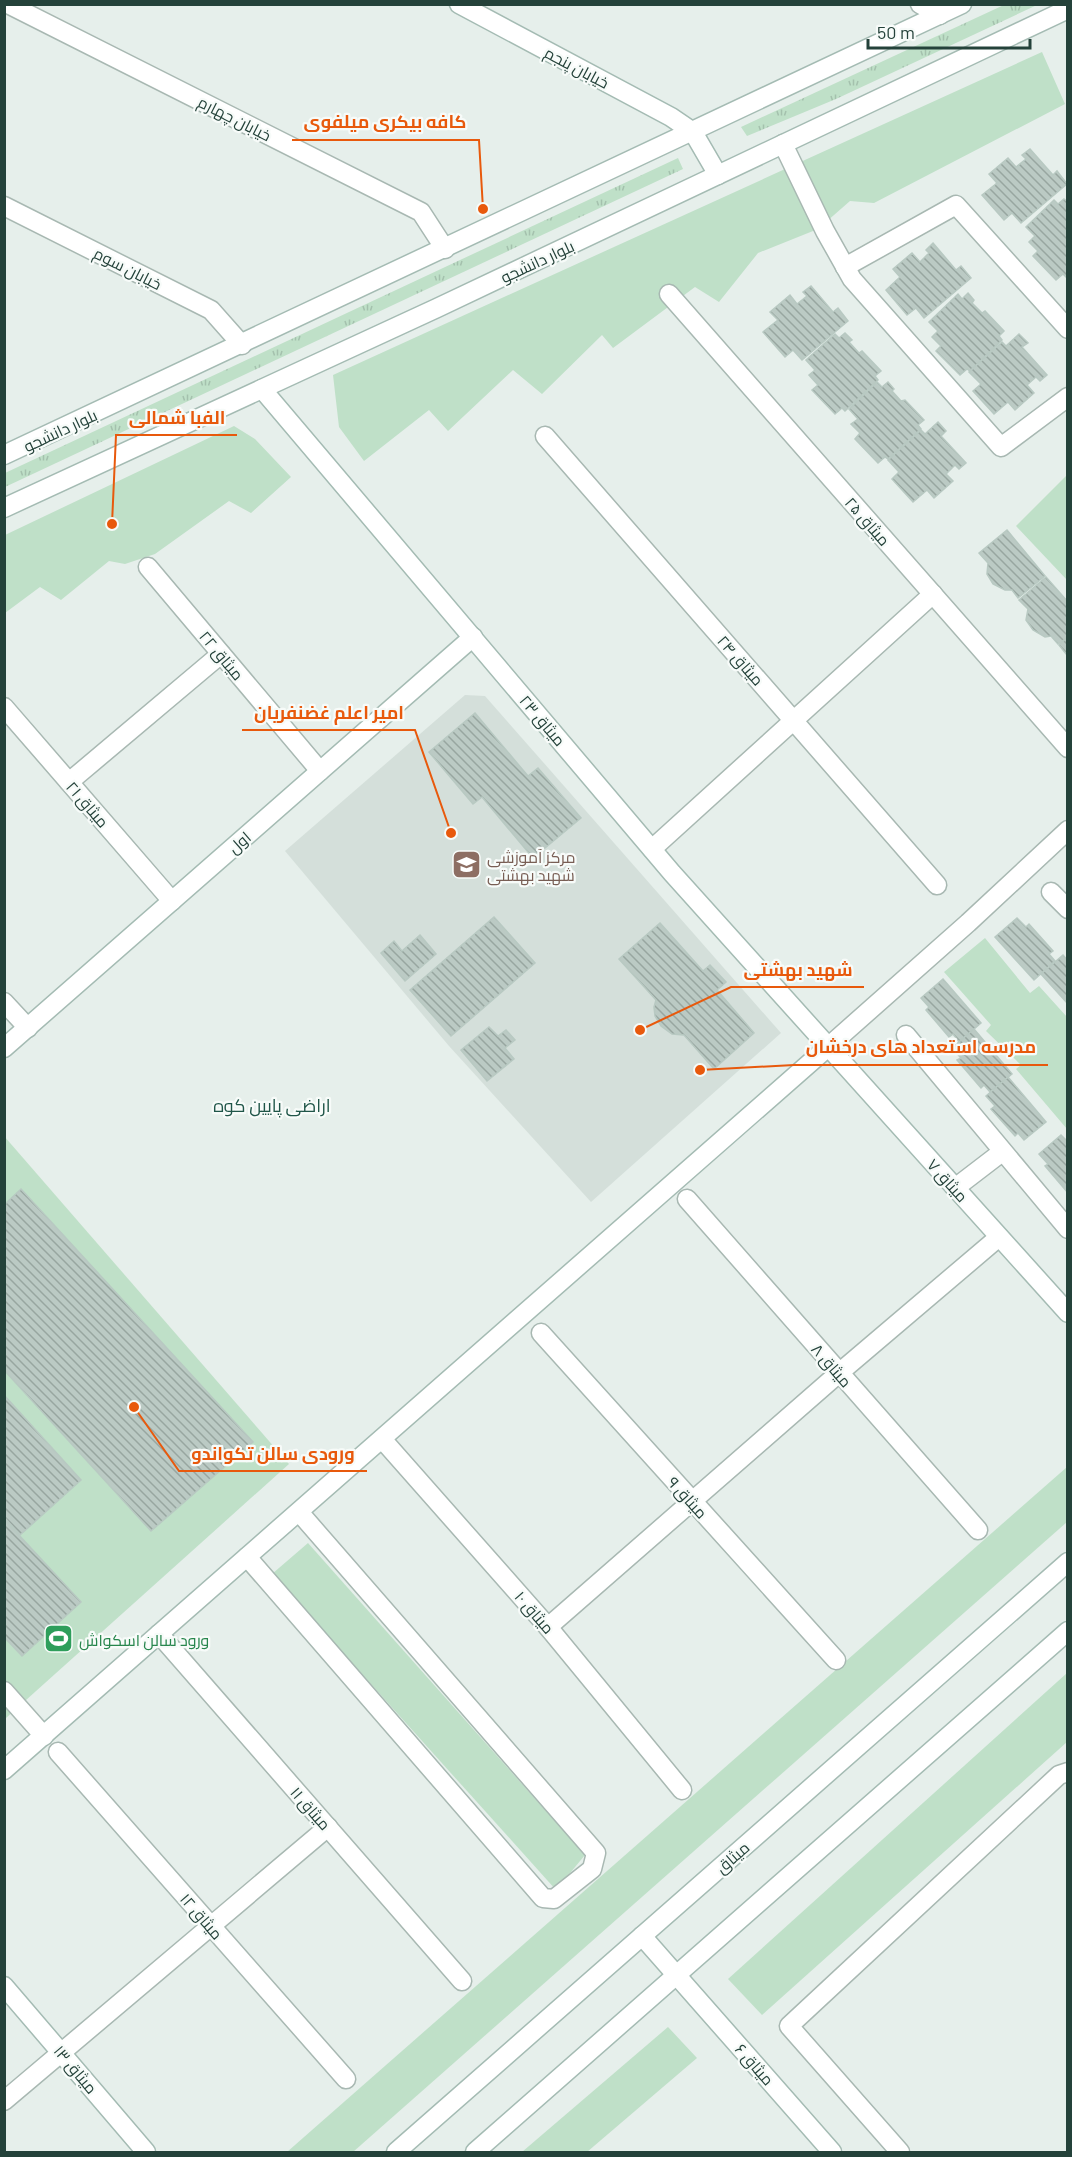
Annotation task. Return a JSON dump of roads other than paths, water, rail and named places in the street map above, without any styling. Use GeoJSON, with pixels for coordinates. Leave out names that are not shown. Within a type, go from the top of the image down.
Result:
{"type":"FeatureCollection","features":[{"type":"Feature","properties":{"kind":"street","name":"خیابان چهارم"},"geometry":{"type":"LineString","coordinates":[[8,4],[421,212],[445,249]]}},
{"type":"Feature","properties":{"kind":"street","name":"خیابان پنجم"},"geometry":{"type":"LineString","coordinates":[[459,4],[671,117],[693,132]]}},
{"type":"Feature","properties":{"kind":"street"},"geometry":{"type":"LineString","coordinates":[[920,4],[940,15]]}},
{"type":"Feature","properties":{"kind":"street","name":"بلوار دانشجو"},"geometry":{"type":"LineString","coordinates":[[8,449],[242,345],[962,4]]}},
{"type":"Feature","properties":{"kind":"street","name":"بلوار دانشجو"},"geometry":{"type":"LineString","coordinates":[[4,508],[262,389],[1068,9]]}},
{"type":"Feature","properties":{"kind":"street"},"geometry":{"type":"LineString","coordinates":[[693,132],[718,175]]}},
{"type":"Feature","properties":{"kind":"street"},"geometry":{"type":"LineString","coordinates":[[783,144],[825,231],[852,279],[1001,447],[1068,397]]}},
{"type":"Feature","properties":{"kind":"street"},"geometry":{"type":"LineString","coordinates":[[845,267],[956,205],[1068,329]]}},
{"type":"Feature","properties":{"kind":"street","name":"خیابان سوم"},"geometry":{"type":"LineString","coordinates":[[4,206],[211,310],[242,345]]}},
{"type":"Feature","properties":{"kind":"street","name":"میثاق ۲۵"},"geometry":{"type":"LineString","coordinates":[[669,294],[1068,748]]}},
{"type":"Feature","properties":{"kind":"street","name":"میثاق ۲۳"},"geometry":{"type":"LineString","coordinates":[[262,389],[652,849],[828,1047]]}},
{"type":"Feature","properties":{"kind":"street","name":"میثاق ۲۴"},"geometry":{"type":"LineString","coordinates":[[545,436],[937,885]]}},
{"type":"Feature","properties":{"kind":"street","name":"میثاق ۲۲"},"geometry":{"type":"LineString","coordinates":[[148,567],[320,771]]}},
{"type":"Feature","properties":{"kind":"street"},"geometry":{"type":"LineString","coordinates":[[652,849],[933,594]]}},
{"type":"Feature","properties":{"kind":"street","name":"اول"},"geometry":{"type":"LineString","coordinates":[[4,1048],[473,637]]}},
{"type":"Feature","properties":{"kind":"street"},"geometry":{"type":"LineString","coordinates":[[69,782],[221,654]]}},
{"type":"Feature","properties":{"kind":"street","name":"میثاق ۲۱"},"geometry":{"type":"LineString","coordinates":[[4,707],[172,901]]}},
{"type":"Feature","properties":{"kind":"street"},"geometry":{"type":"LineString","coordinates":[[4,1770],[828,1047],[968,923],[1068,830]]}},
{"type":"Feature","properties":{"kind":"street"},"geometry":{"type":"LineString","coordinates":[[1051,892],[1068,909]]}},
{"type":"Feature","properties":{"kind":"street"},"geometry":{"type":"LineString","coordinates":[[4,1002],[28,1028]]}},
{"type":"Feature","properties":{"kind":"street"},"geometry":{"type":"LineString","coordinates":[[906,1035],[1068,1229]]}},
{"type":"Feature","properties":{"kind":"street","name":"میثاق ۷"},"geometry":{"type":"LineString","coordinates":[[828,1047],[1068,1313]]}},
{"type":"Feature","properties":{"kind":"street"},"geometry":{"type":"LineString","coordinates":[[955,1188],[1002,1152]]}},
{"type":"Feature","properties":{"kind":"street","name":"میثاق ۸"},"geometry":{"type":"LineString","coordinates":[[687,1199],[978,1530]]}},
{"type":"Feature","properties":{"kind":"street"},"geometry":{"type":"LineString","coordinates":[[548,1627],[999,1237]]}},
{"type":"Feature","properties":{"kind":"street","name":"میثاق ۹"},"geometry":{"type":"LineString","coordinates":[[541,1333],[836,1660]]}},
{"type":"Feature","properties":{"kind":"street","name":"میثاق ۱۰"},"geometry":{"type":"LineString","coordinates":[[382,1439],[548,1627],[682,1790]]}},
{"type":"Feature","properties":{"kind":"street"},"geometry":{"type":"LineString","coordinates":[[247,1557],[543,1898],[554,1899],[592,1869],[596,1853],[299,1512]]}},
{"type":"Feature","properties":{"kind":"street","name":"میثاق"},"geometry":{"type":"LineString","coordinates":[[396,2152],[1068,1562]]}},
{"type":"Feature","properties":{"kind":"street"},"geometry":{"type":"LineString","coordinates":[[475,2152],[1067,1632]]}},
{"type":"Feature","properties":{"kind":"street","name":"میثاق ۱۱"},"geometry":{"type":"LineString","coordinates":[[159,1634],[462,1981]]}},
{"type":"Feature","properties":{"kind":"street"},"geometry":{"type":"LineString","coordinates":[[4,1691],[44,1736]]}},
{"type":"Feature","properties":{"kind":"street","name":"میثاق ۱۲"},"geometry":{"type":"LineString","coordinates":[[58,1752],[346,2079]]}},
{"type":"Feature","properties":{"kind":"street"},"geometry":{"type":"LineString","coordinates":[[900,2152],[789,2026],[1059,1775],[1068,1772]]}},
{"type":"Feature","properties":{"kind":"street"},"geometry":{"type":"LineString","coordinates":[[4,2101],[328,1827]]}},
{"type":"Feature","properties":{"kind":"street","name":"میثاق ۶"},"geometry":{"type":"LineString","coordinates":[[642,1936],[832,2152]]}},
{"type":"Feature","properties":{"kind":"street","name":"میثاق ۱۳"},"geometry":{"type":"LineString","coordinates":[[4,1986],[146,2152]]}},
{"type":"Feature","properties":{"kind":"place","name":"کافه بیکری میلفوی"},"geometry":{"type":"Point","coordinates":[483,209]}},
{"type":"Feature","properties":{"kind":"place","name":"الفبا شمالی"},"geometry":{"type":"Point","coordinates":[112,524]}},
{"type":"Feature","properties":{"kind":"place","name":"امیر اعلم غضنفریان"},"geometry":{"type":"Point","coordinates":[451,833]}},
{"type":"Feature","properties":{"kind":"place","name":"مرکز آموزشی شهید بهشتی"},"geometry":{"type":"Point","coordinates":[466,865]}},
{"type":"Feature","properties":{"kind":"place","name":"شهید بهشتی"},"geometry":{"type":"Point","coordinates":[640,1030]}},
{"type":"Feature","properties":{"kind":"place","name":"مدرسه استعداد های درخشان"},"geometry":{"type":"Point","coordinates":[700,1070]}},
{"type":"Feature","properties":{"kind":"place","name":"ورودی سالن تکواندو"},"geometry":{"type":"Point","coordinates":[134,1407]}},
{"type":"Feature","properties":{"kind":"place","name":"ورود سالن اسکواش"},"geometry":{"type":"Point","coordinates":[58,1639]}},
{"type":"Feature","properties":{"kind":"district","name":"اراضی پایین کوه"},"geometry":{"type":"Point","coordinates":[272,1105]}}]}
